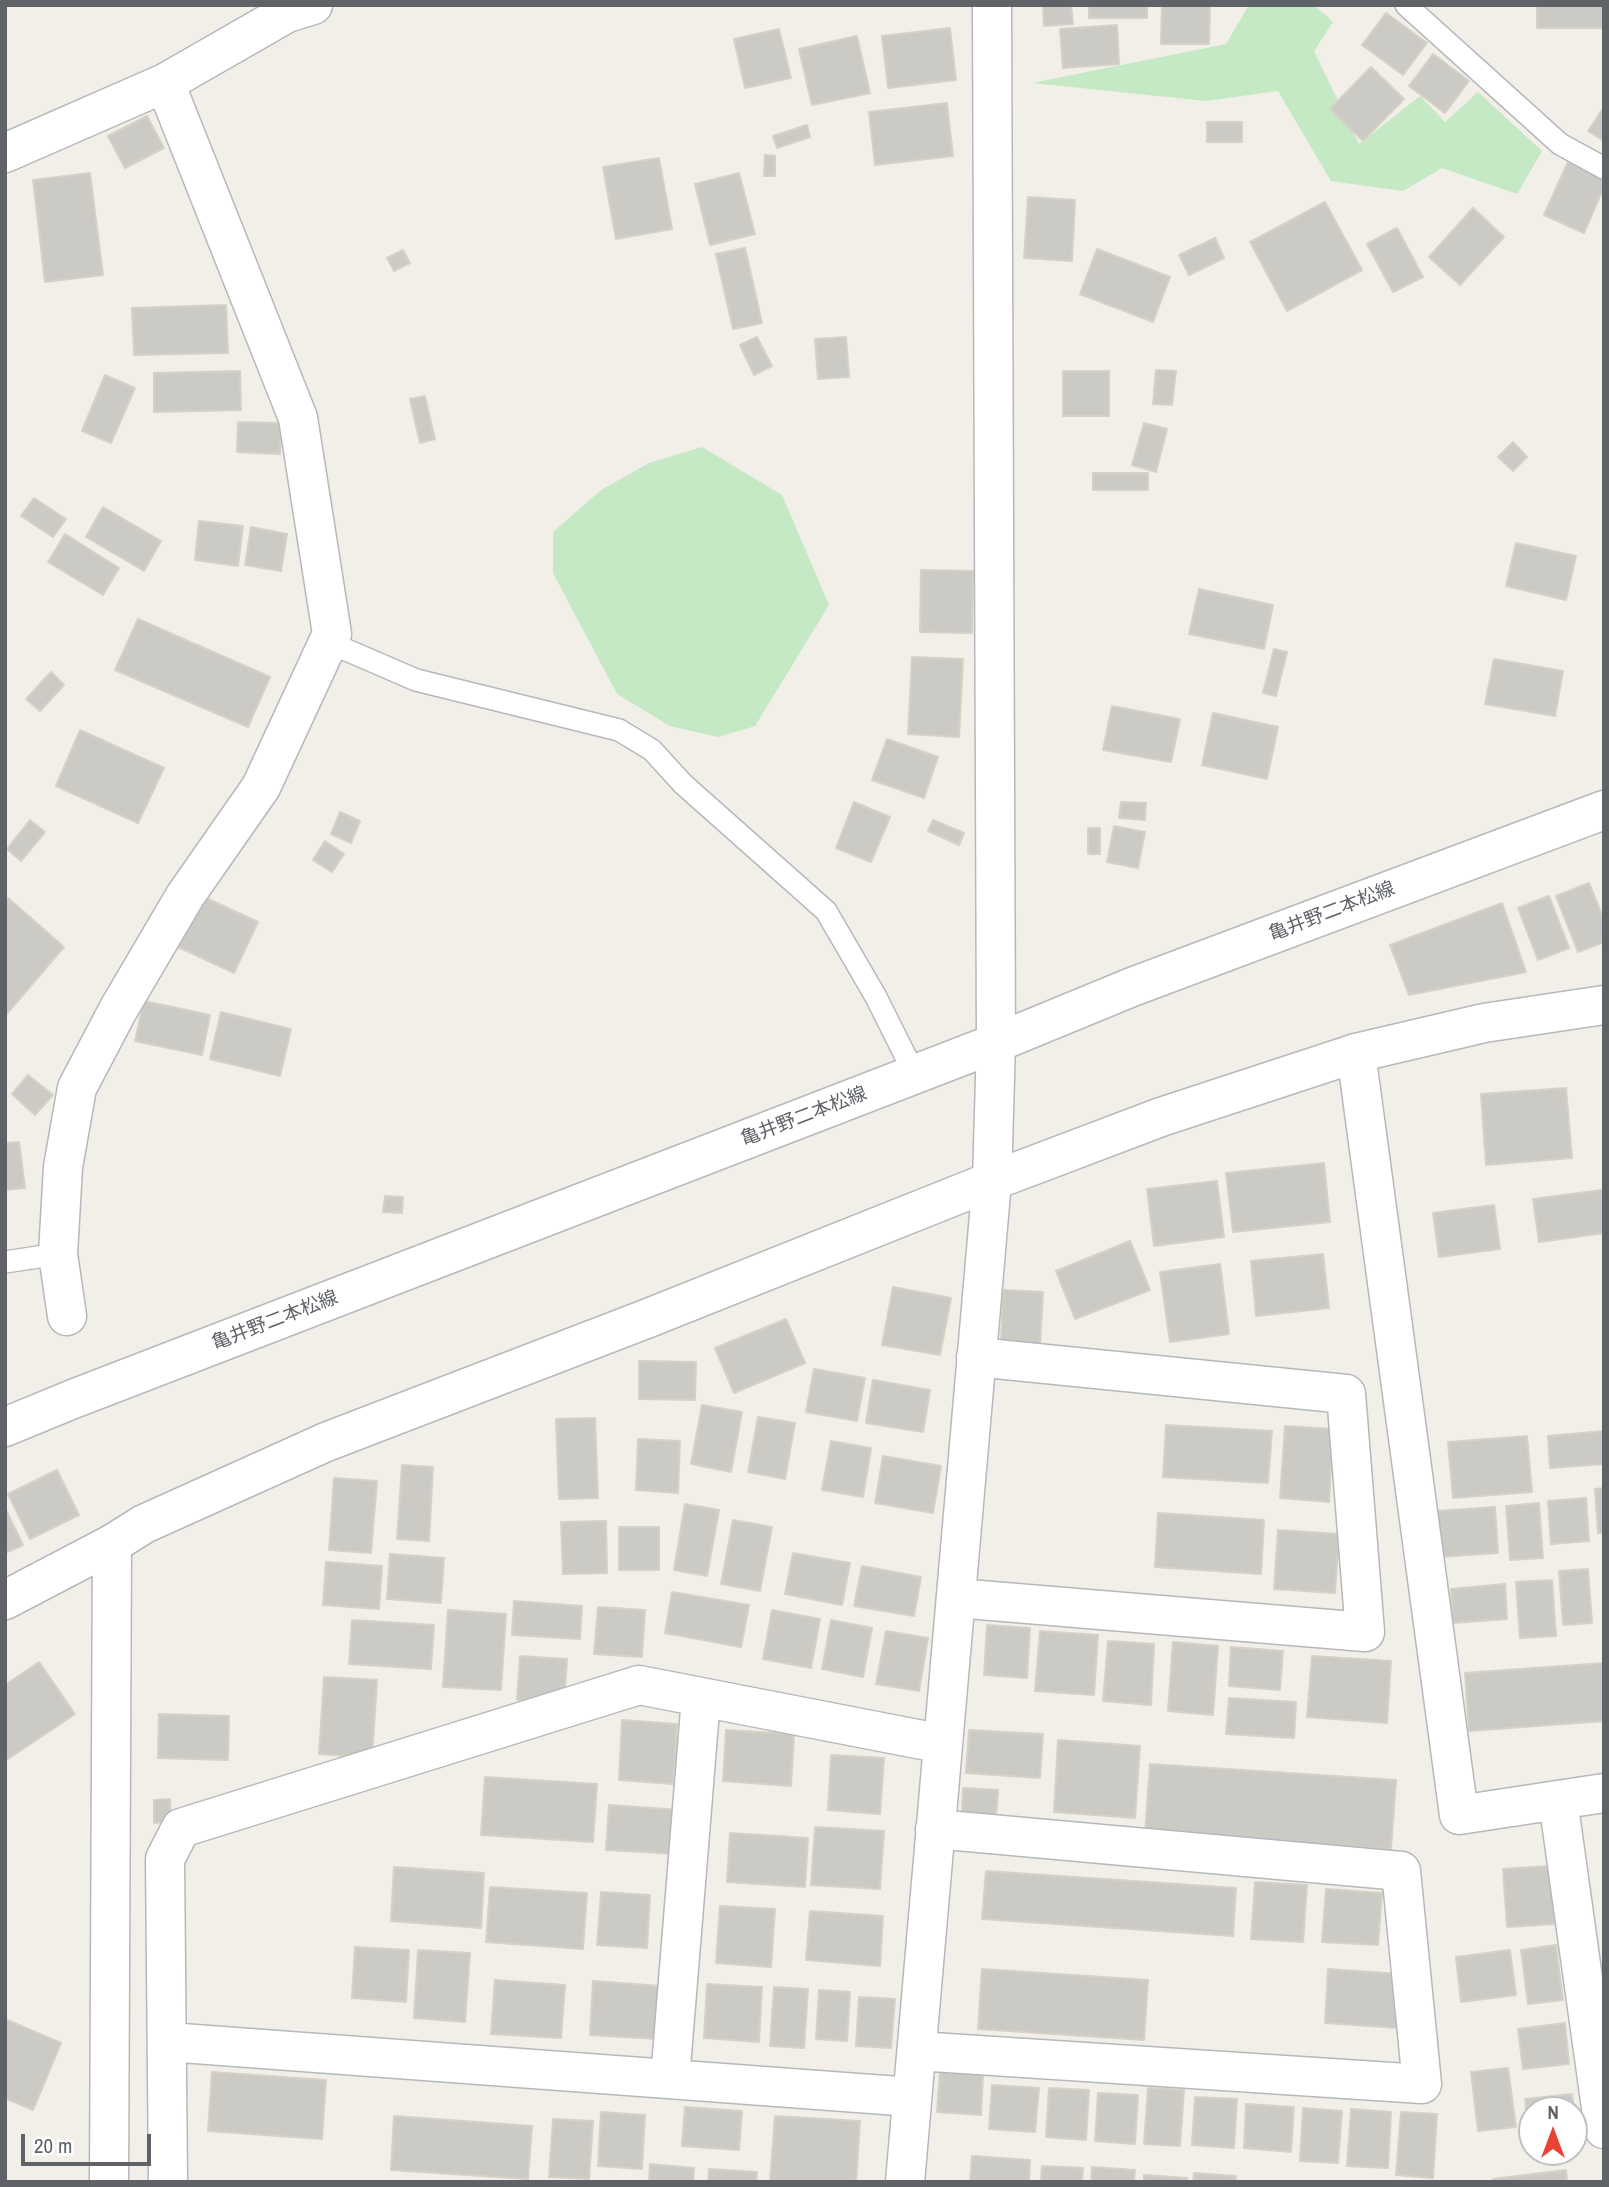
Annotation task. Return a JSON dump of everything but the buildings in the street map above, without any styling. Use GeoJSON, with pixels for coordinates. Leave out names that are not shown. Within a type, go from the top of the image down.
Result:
{"type":"FeatureCollection","features":[{"type":"Feature","properties":{"kind":"street"},"geometry":{"type":"LineString","coordinates":[[5,153],[165,83],[287,13],[313,5]]}},
{"type":"Feature","properties":{"kind":"street"},"geometry":{"type":"LineString","coordinates":[[905,2182],[992,1181],[996,1043],[992,5]]}},
{"type":"Feature","properties":{"kind":"street"},"geometry":{"type":"LineString","coordinates":[[67,1316],[58,1254],[63,1167],[78,1088],[118,1010],[185,896],[261,787],[332,634],[298,418],[165,83]]}},
{"type":"Feature","properties":{"kind":"street","name":"亀井野二本松線"},"geometry":{"type":"LineString","coordinates":[[11,1415],[915,1074],[1132,987],[1604,810]]}},
{"type":"Feature","properties":{"kind":"street"},"geometry":{"type":"LineString","coordinates":[[5,1600],[112,1544],[144,1524],[326,1442],[1161,1117],[1356,1053],[1484,1023],[1603,1009]]}},
{"type":"Feature","properties":{"kind":"street"},"geometry":{"type":"LineString","coordinates":[[1356,1053],[1459,1815],[1604,1793]]}},
{"type":"Feature","properties":{"kind":"street"},"geometry":{"type":"LineString","coordinates":[[956,1598],[1365,1632],[1346,1394],[976,1357]]}},
{"type":"Feature","properties":{"kind":"street"},"geometry":{"type":"LineString","coordinates":[[109,2182],[112,1544]]}},
{"type":"Feature","properties":{"kind":"street"},"geometry":{"type":"LineString","coordinates":[[168,2182],[165,1859],[181,1828],[639,1685],[943,1744]]}},
{"type":"Feature","properties":{"kind":"street"},"geometry":{"type":"LineString","coordinates":[[670,2079],[701,1698]]}},
{"type":"Feature","properties":{"kind":"street"},"geometry":{"type":"LineString","coordinates":[[1558,1800],[1604,2129]]}},
{"type":"Feature","properties":{"kind":"street"},"geometry":{"type":"LineString","coordinates":[[917,2051],[1422,2084],[1401,1871],[936,1829]]}},
{"type":"Feature","properties":{"kind":"street"},"geometry":{"type":"LineString","coordinates":[[168,2042],[912,2097]]}},
{"type":"Feature","properties":{"kind":"lane"},"geometry":{"type":"LineString","coordinates":[[1406,5],[1560,144],[1604,168]]}},
{"type":"Feature","properties":{"kind":"lane"},"geometry":{"type":"LineString","coordinates":[[328,642],[416,680],[619,730],[652,750],[683,784],[826,911],[876,997],[915,1074]]}},
{"type":"Feature","properties":{"kind":"lane"},"geometry":{"type":"LineString","coordinates":[[5,1262],[58,1254]]}},
{"type":"Feature","properties":{"kind":"green space"},"geometry":{"type":"Polygon","coordinates":[[[1249,5],[1314,5],[1333,22],[1314,51],[1359,144],[1420,96],[1445,122],[1478,92],[1542,151],[1517,194],[1442,168],[1403,191],[1331,181],[1278,91],[1206,101],[1032,83],[1226,44],[1249,5]]]}},
{"type":"Feature","properties":{"kind":"green space"},"geometry":{"type":"Polygon","coordinates":[[[702,447],[782,495],[829,605],[755,726],[718,737],[670,726],[617,694],[553,573],[553,532],[601,490],[649,463],[702,447]]]}}]}
